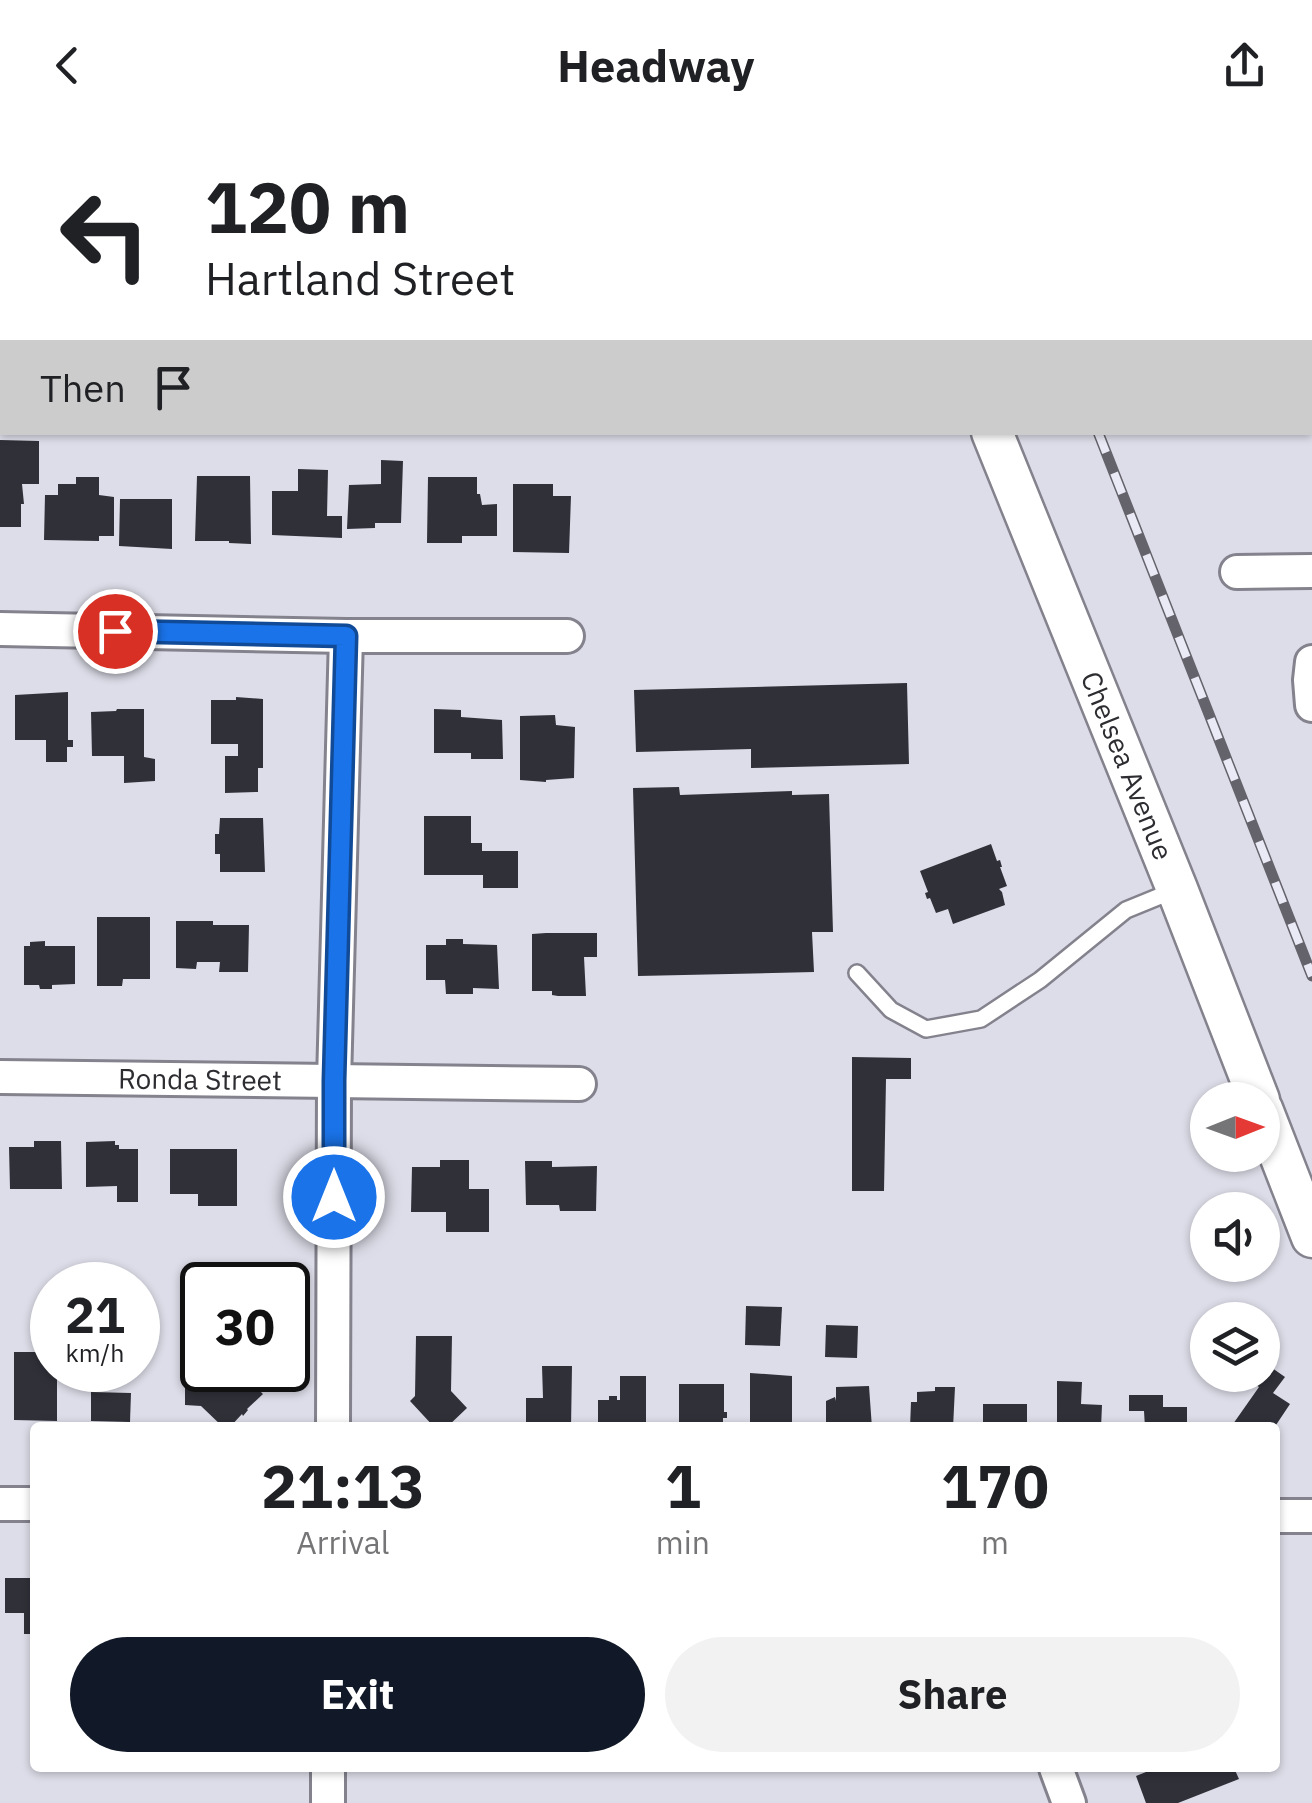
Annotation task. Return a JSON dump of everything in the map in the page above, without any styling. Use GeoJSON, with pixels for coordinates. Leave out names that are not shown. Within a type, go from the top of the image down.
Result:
{"type":"FeatureCollection","features":[{"type":"Feature","properties":{"kind":"street","name":"Chelsea Avenue"},"geometry":{"type":"LineString","coordinates":[[993,435],[1252,1082]]}},
{"type":"Feature","properties":{"kind":"street"},"geometry":{"type":"LineString","coordinates":[[1238,572],[1312,571]]}},
{"type":"Feature","properties":{"kind":"street"},"geometry":{"type":"LineString","coordinates":[[0,629],[567,636]]}},
{"type":"Feature","properties":{"kind":"street"},"geometry":{"type":"LineString","coordinates":[[333,1422],[334,1081],[346,636]]}},
{"type":"Feature","properties":{"kind":"street"},"geometry":{"type":"LineString","coordinates":[[1312,662],[1312,706]]}},
{"type":"Feature","properties":{"kind":"street","name":"Ronda Street"},"geometry":{"type":"LineString","coordinates":[[0,1077],[578,1084]]}},
{"type":"Feature","properties":{"kind":"street"},"geometry":{"type":"LineString","coordinates":[[1280,1155],[1312,1237]]}},
{"type":"Feature","properties":{"kind":"street"},"geometry":{"type":"LineString","coordinates":[[0,1504],[30,1504]]}},
{"type":"Feature","properties":{"kind":"street"},"geometry":{"type":"LineString","coordinates":[[1280,1516],[1312,1516]]}},
{"type":"Feature","properties":{"kind":"street"},"geometry":{"type":"LineString","coordinates":[[328,1772],[328,1803]]}},
{"type":"Feature","properties":{"kind":"street"},"geometry":{"type":"LineString","coordinates":[[1058,1772],[1070,1803]]}},
{"type":"Feature","properties":{"kind":"lane"},"geometry":{"type":"LineString","coordinates":[[857,973],[891,1010],[926,1029],[981,1019],[1040,980],[1126,910],[1177,889]]}},
{"type":"Feature","properties":{"kind":"building"},"geometry":{"type":"Polygon","coordinates":[[[0,440],[39,441],[39,484],[22,484],[21,527],[0,527],[0,440]]]}},
{"type":"Feature","properties":{"kind":"building"},"geometry":{"type":"Polygon","coordinates":[[[381,460],[403,461],[401,523],[347,529],[349,485],[381,484],[381,460]]]}},
{"type":"Feature","properties":{"kind":"building"},"geometry":{"type":"Polygon","coordinates":[[[298,469],[328,470],[327,516],[342,516],[342,538],[272,535],[272,491],[298,491],[298,469]]]}},
{"type":"Feature","properties":{"kind":"building"},"geometry":{"type":"Polygon","coordinates":[[[197,476],[250,476],[251,544],[195,541],[197,476]]]}},
{"type":"Feature","properties":{"kind":"building"},"geometry":{"type":"Polygon","coordinates":[[[76,477],[99,477],[99,495],[114,497],[114,536],[99,536],[99,541],[44,540],[45,495],[58,495],[58,484],[76,484],[76,477]]]}},
{"type":"Feature","properties":{"kind":"building"},"geometry":{"type":"Polygon","coordinates":[[[428,477],[477,477],[482,505],[497,504],[497,536],[462,536],[462,543],[427,543],[428,477]]]}},
{"type":"Feature","properties":{"kind":"building"},"geometry":{"type":"Polygon","coordinates":[[[513,484],[553,484],[553,496],[571,496],[569,553],[513,552],[513,484]]]}},
{"type":"Feature","properties":{"kind":"building"},"geometry":{"type":"Polygon","coordinates":[[[120,499],[172,499],[172,549],[119,546],[120,499]]]}},
{"type":"Feature","properties":{"kind":"building"},"geometry":{"type":"Polygon","coordinates":[[[907,683],[909,764],[751,768],[751,749],[636,752],[634,690],[907,683]]]}},
{"type":"Feature","properties":{"kind":"building"},"geometry":{"type":"Polygon","coordinates":[[[68,692],[68,740],[73,740],[73,747],[67,747],[67,762],[46,762],[46,740],[15,740],[15,695],[68,692]]]}},
{"type":"Feature","properties":{"kind":"building"},"geometry":{"type":"Polygon","coordinates":[[[263,699],[263,768],[258,768],[258,792],[225,793],[225,756],[238,756],[238,744],[211,744],[211,700],[263,699]]]}},
{"type":"Feature","properties":{"kind":"building"},"geometry":{"type":"Polygon","coordinates":[[[144,709],[144,757],[155,759],[155,781],[124,783],[124,756],[92,756],[91,712],[144,709]]]}},
{"type":"Feature","properties":{"kind":"building"},"geometry":{"type":"Polygon","coordinates":[[[434,709],[461,710],[461,717],[502,720],[503,759],[471,759],[471,753],[434,753],[434,709]]]}},
{"type":"Feature","properties":{"kind":"building"},"geometry":{"type":"Polygon","coordinates":[[[555,715],[556,725],[575,727],[574,778],[520,780],[520,716],[555,715]]]}},
{"type":"Feature","properties":{"kind":"building"},"geometry":{"type":"Polygon","coordinates":[[[679,787],[680,795],[792,791],[792,795],[829,794],[833,932],[812,932],[814,972],[638,976],[633,788],[679,787]]]}},
{"type":"Feature","properties":{"kind":"building"},"geometry":{"type":"Polygon","coordinates":[[[424,816],[471,816],[471,843],[482,843],[482,851],[518,851],[518,888],[483,888],[483,875],[424,875],[424,816]]]}},
{"type":"Feature","properties":{"kind":"building"},"geometry":{"type":"Polygon","coordinates":[[[220,818],[263,818],[265,872],[220,872],[215,834],[219,834],[220,818]]]}},
{"type":"Feature","properties":{"kind":"building"},"geometry":{"type":"Polygon","coordinates":[[[991,844],[1007,886],[999,889],[1005,905],[953,924],[948,909],[936,913],[930,898],[927,899],[920,871],[991,844]]]}},
{"type":"Feature","properties":{"kind":"building"},"geometry":{"type":"Polygon","coordinates":[[[97,917],[150,917],[150,979],[123,979],[122,986],[97,986],[97,917]]]}},
{"type":"Feature","properties":{"kind":"building"},"geometry":{"type":"Polygon","coordinates":[[[176,921],[249,925],[248,972],[219,972],[220,962],[197,962],[196,969],[176,968],[176,921]]]}},
{"type":"Feature","properties":{"kind":"building"},"geometry":{"type":"Polygon","coordinates":[[[597,933],[597,957],[584,957],[586,996],[532,991],[532,934],[597,933]]]}},
{"type":"Feature","properties":{"kind":"building"},"geometry":{"type":"Polygon","coordinates":[[[446,939],[497,945],[499,989],[473,988],[473,994],[446,994],[445,980],[426,980],[426,945],[446,945],[446,939]]]}},
{"type":"Feature","properties":{"kind":"building"},"geometry":{"type":"Polygon","coordinates":[[[45,941],[45,946],[75,946],[75,984],[52,985],[52,989],[24,985],[24,946],[45,941]]]}},
{"type":"Feature","properties":{"kind":"building"},"geometry":{"type":"Polygon","coordinates":[[[852,1057],[911,1058],[911,1079],[886,1079],[884,1191],[852,1191],[852,1057]]]}},
{"type":"Feature","properties":{"kind":"building"},"geometry":{"type":"Polygon","coordinates":[[[34,1141],[61,1141],[62,1189],[10,1189],[9,1147],[34,1147],[34,1141]]]}},
{"type":"Feature","properties":{"kind":"building"},"geometry":{"type":"Polygon","coordinates":[[[115,1141],[119,1149],[138,1149],[138,1202],[117,1202],[117,1186],[86,1187],[86,1142],[115,1141]]]}},
{"type":"Feature","properties":{"kind":"building"},"geometry":{"type":"Polygon","coordinates":[[[170,1149],[237,1149],[237,1206],[198,1206],[198,1194],[170,1194],[170,1149]]]}},
{"type":"Feature","properties":{"kind":"building"},"geometry":{"type":"Polygon","coordinates":[[[440,1160],[469,1160],[469,1189],[489,1189],[489,1232],[446,1232],[446,1212],[411,1212],[412,1167],[440,1167],[440,1160]]]}},
{"type":"Feature","properties":{"kind":"building"},"geometry":{"type":"Polygon","coordinates":[[[525,1161],[552,1161],[552,1167],[597,1166],[596,1211],[560,1211],[559,1205],[526,1205],[525,1161]]]}},
{"type":"Feature","properties":{"kind":"building"},"geometry":{"type":"Polygon","coordinates":[[[746,1306],[782,1307],[780,1346],[745,1345],[746,1306]]]}},
{"type":"Feature","properties":{"kind":"building"},"geometry":{"type":"Polygon","coordinates":[[[826,1325],[858,1326],[857,1358],[825,1357],[826,1325]]]}},
{"type":"Feature","properties":{"kind":"building"},"geometry":{"type":"Polygon","coordinates":[[[416,1336],[452,1336],[451,1391],[467,1408],[452,1422],[429,1422],[410,1401],[415,1396],[416,1336]]]}},
{"type":"Feature","properties":{"kind":"building"},"geometry":{"type":"Polygon","coordinates":[[[14,1352],[30,1352],[30,1392],[57,1392],[57,1421],[14,1420],[14,1352]]]}},
{"type":"Feature","properties":{"kind":"building"},"geometry":{"type":"Polygon","coordinates":[[[542,1366],[572,1366],[571,1422],[526,1422],[526,1398],[543,1398],[542,1366]]]}},
{"type":"Feature","properties":{"kind":"building"},"geometry":{"type":"Polygon","coordinates":[[[750,1373],[792,1376],[792,1422],[750,1422],[750,1373]]]}},
{"type":"Feature","properties":{"kind":"building"},"geometry":{"type":"Polygon","coordinates":[[[620,1376],[646,1376],[646,1422],[598,1422],[598,1400],[617,1396],[620,1400],[620,1376]]]}},
{"type":"Feature","properties":{"kind":"building"},"geometry":{"type":"Polygon","coordinates":[[[1057,1381],[1082,1382],[1081,1404],[1102,1405],[1101,1422],[1057,1422],[1057,1381]]]}},
{"type":"Feature","properties":{"kind":"building"},"geometry":{"type":"Polygon","coordinates":[[[679,1384],[724,1384],[727,1418],[723,1422],[679,1422],[679,1384]]]}},
{"type":"Feature","properties":{"kind":"building"},"geometry":{"type":"Polygon","coordinates":[[[869,1386],[872,1422],[826,1422],[826,1401],[835,1397],[836,1401],[836,1387],[869,1386]]]}},
{"type":"Feature","properties":{"kind":"building"},"geometry":{"type":"Polygon","coordinates":[[[935,1387],[955,1387],[953,1422],[910,1422],[911,1402],[917,1402],[917,1392],[935,1391],[935,1387]]]}},
{"type":"Feature","properties":{"kind":"building"},"geometry":{"type":"Polygon","coordinates":[[[91,1392],[131,1393],[130,1422],[91,1421],[91,1392]]]}},
{"type":"Feature","properties":{"kind":"building"},"geometry":{"type":"Polygon","coordinates":[[[185,1392],[263,1394],[235,1422],[218,1422],[201,1406],[185,1405],[185,1392]]]}},
{"type":"Feature","properties":{"kind":"building"},"geometry":{"type":"Polygon","coordinates":[[[1255,1392],[1274,1392],[1290,1404],[1278,1422],[1234,1422],[1255,1392]]]}},
{"type":"Feature","properties":{"kind":"building"},"geometry":{"type":"Polygon","coordinates":[[[1129,1395],[1163,1395],[1163,1407],[1187,1407],[1187,1422],[1145,1422],[1144,1411],[1129,1411],[1129,1395]]]}},
{"type":"Feature","properties":{"kind":"building"},"geometry":{"type":"Polygon","coordinates":[[[983,1404],[1027,1404],[1027,1422],[983,1422],[983,1404]]]}},
{"type":"Feature","properties":{"kind":"building"},"geometry":{"type":"Polygon","coordinates":[[[5,1578],[30,1578],[30,1634],[24,1634],[24,1613],[5,1613],[5,1578]]]}},
{"type":"Feature","properties":{"kind":"building"},"geometry":{"type":"Polygon","coordinates":[[[1146,1772],[1236,1772],[1239,1779],[1178,1803],[1146,1803],[1136,1776],[1146,1772]]]}},
{"type":"Feature","properties":{"kind":"railway"},"geometry":{"type":"LineString","coordinates":[[1099,435],[1312,976]]}},
{"type":"Feature","properties":{"kind":"route"},"geometry":{"type":"LineString","coordinates":[[115,631],[346,636],[334,1197]]}}]}
